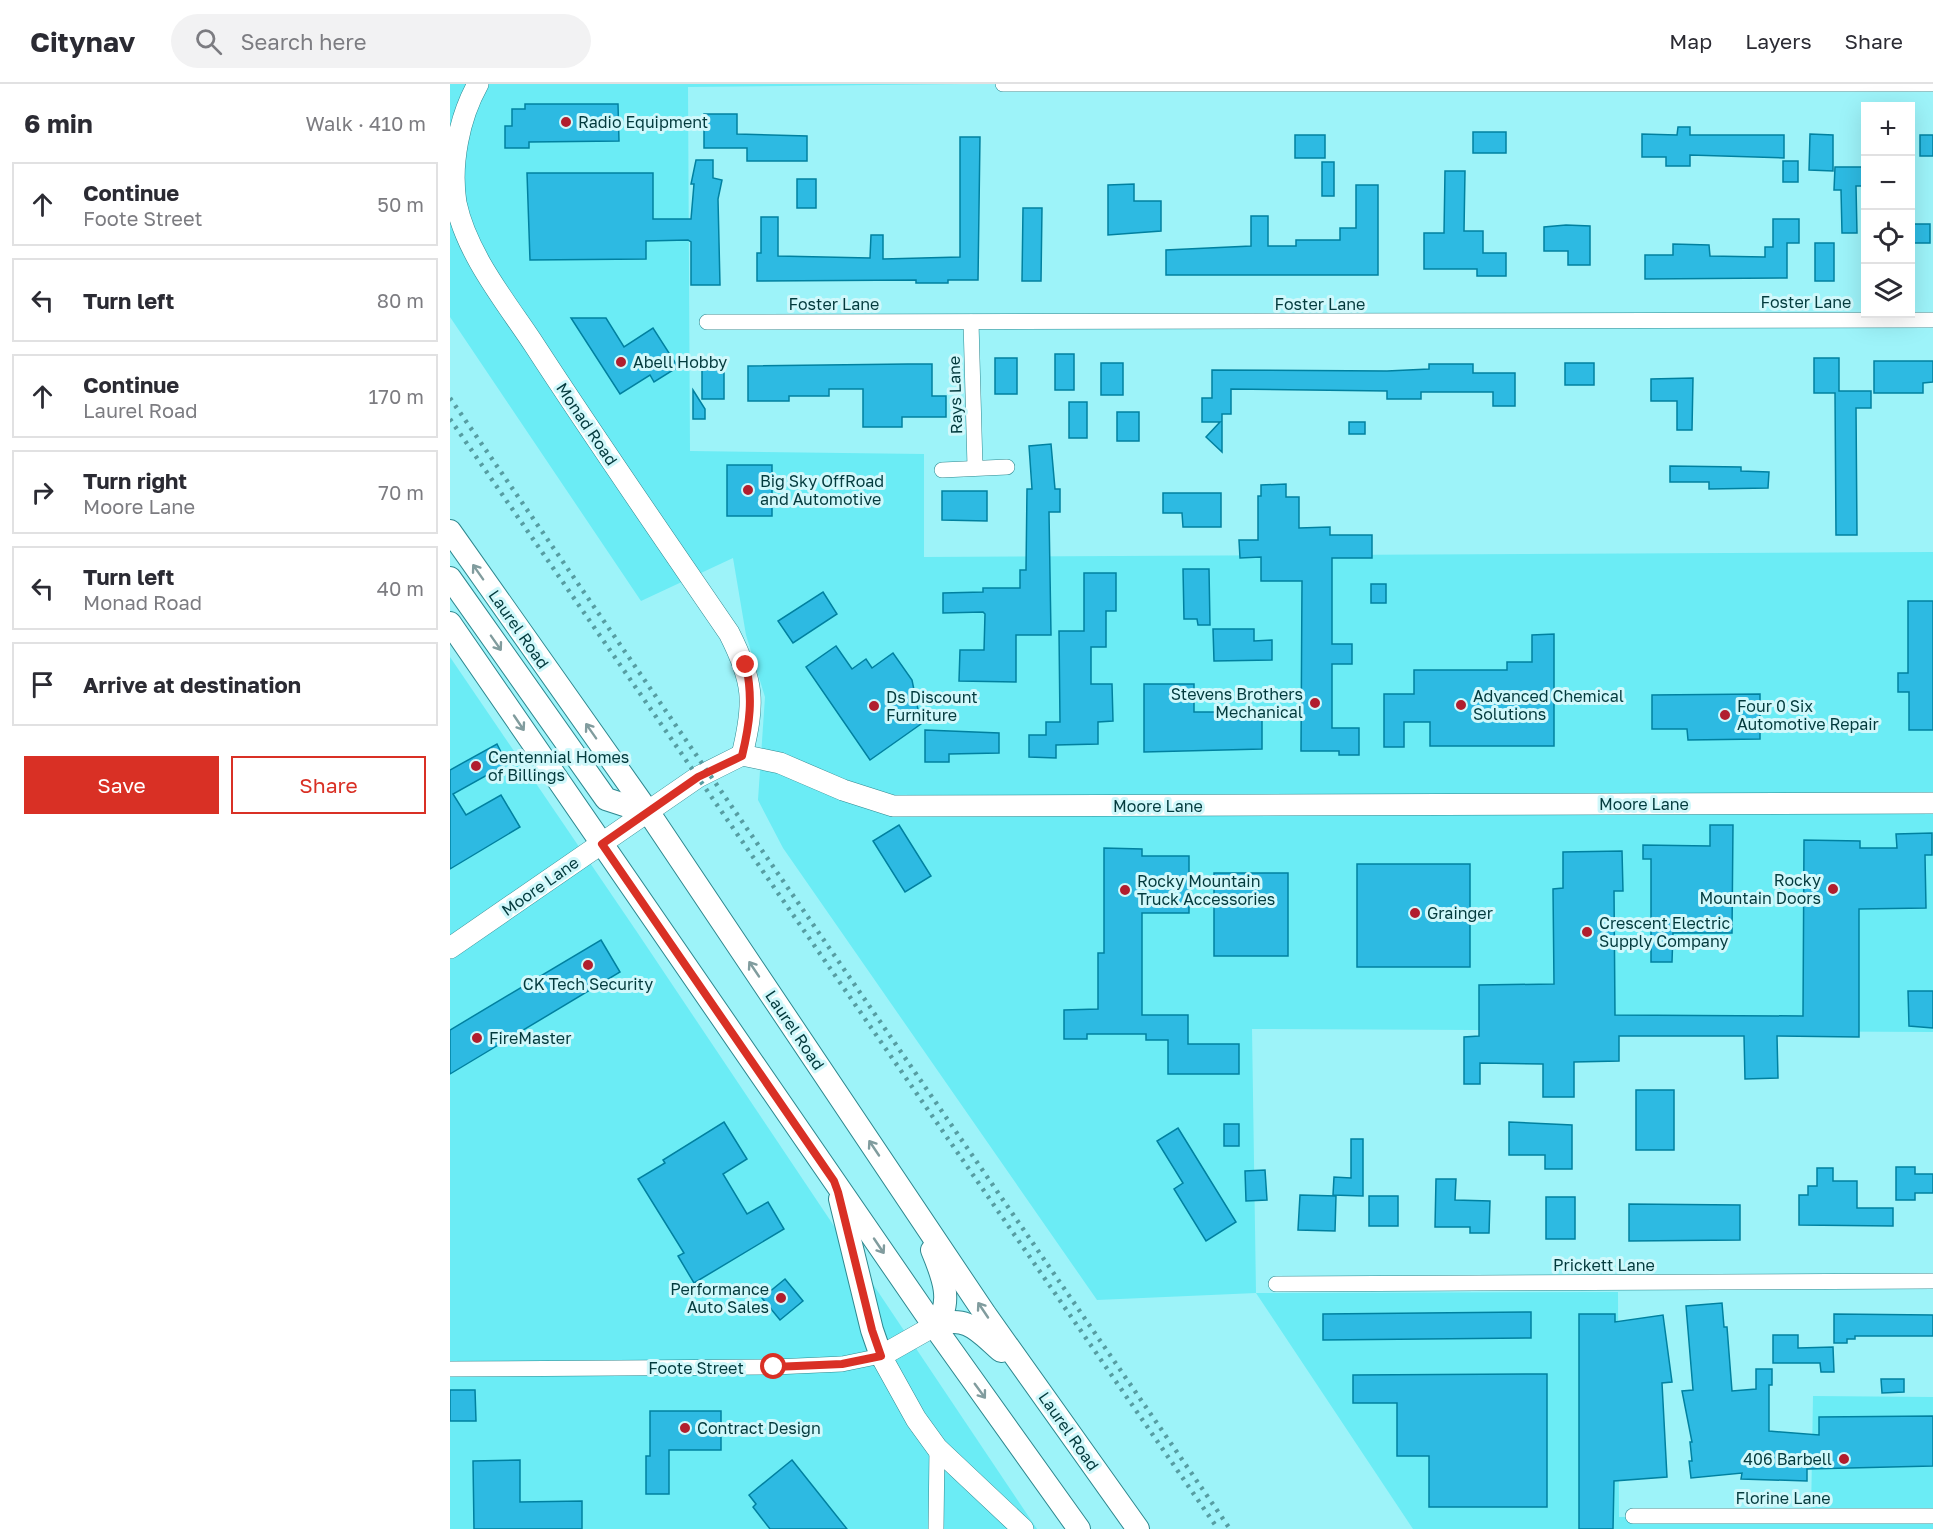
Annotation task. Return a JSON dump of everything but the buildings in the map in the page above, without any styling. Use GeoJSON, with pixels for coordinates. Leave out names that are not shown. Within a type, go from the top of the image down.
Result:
{"type":"FeatureCollection","features":[{"type":"Feature","properties":{"kind":"main road","name":"Laurel Road"},"geometry":{"type":"LineString","coordinates":[[450,531],[649,813],[910,1202],[1138,1529]]}},
{"type":"Feature","properties":{"kind":"main road"},"geometry":{"type":"LineString","coordinates":[[450,578],[606,799],[649,813]]}},
{"type":"Feature","properties":{"kind":"main road"},"geometry":{"type":"LineString","coordinates":[[450,623],[934,1326],[1079,1529]]}},
{"type":"Feature","properties":{"kind":"main road"},"geometry":{"type":"LineString","coordinates":[[834,1181],[872,1330],[881,1356]]}},
{"type":"Feature","properties":{"kind":"main road"},"geometry":{"type":"LineString","coordinates":[[910,1202],[943,1281],[945,1309],[934,1326]]}},
{"type":"Feature","properties":{"kind":"main road"},"geometry":{"type":"LineString","coordinates":[[934,1326],[955,1321],[967,1323],[1031,1378]]}},
{"type":"Feature","properties":{"kind":"street","name":"Monad Road"},"geometry":{"type":"LineString","coordinates":[[478,84],[459,127],[455,166],[456,202],[468,240],[584,422],[729,633],[746,665],[752,692],[750,723],[742,756]]}},
{"type":"Feature","properties":{"kind":"street"},"geometry":{"type":"LineString","coordinates":[[1003,84],[1933,84]]}},
{"type":"Feature","properties":{"kind":"street","name":"Foster Lane"},"geometry":{"type":"LineString","coordinates":[[707,322],[1933,320]]}},
{"type":"Feature","properties":{"kind":"street","name":"Rays Lane"},"geometry":{"type":"LineString","coordinates":[[971,322],[975,467]]}},
{"type":"Feature","properties":{"kind":"street"},"geometry":{"type":"LineString","coordinates":[[942,470],[975,467],[1007,468]]}},
{"type":"Feature","properties":{"kind":"street","name":"Moore Lane"},"geometry":{"type":"LineString","coordinates":[[450,948],[649,813],[698,777],[742,756],[780,763],[843,790],[893,806],[1933,803]]}},
{"type":"Feature","properties":{"kind":"street","name":"Prickett Lane"},"geometry":{"type":"LineString","coordinates":[[1276,1284],[1933,1281]]}},
{"type":"Feature","properties":{"kind":"street","name":"Foote Street"},"geometry":{"type":"LineString","coordinates":[[450,1369],[781,1367],[842,1364],[881,1356],[934,1326]]}},
{"type":"Feature","properties":{"kind":"street"},"geometry":{"type":"LineString","coordinates":[[881,1356],[916,1419],[937,1448],[1023,1529]]}},
{"type":"Feature","properties":{"kind":"street"},"geometry":{"type":"LineString","coordinates":[[936,1529],[937,1448]]}},
{"type":"Feature","properties":{"kind":"street","name":"Florine Lane"},"geometry":{"type":"LineString","coordinates":[[1633,1516],[1933,1516]]}},
{"type":"Feature","properties":{"kind":"shaded area"},"geometry":{"type":"Polygon","coordinates":[[[450,84],[962,84],[688,87],[690,451],[924,454],[924,557],[1933,552],[1933,1032],[1252,1029],[1256,1293],[1097,1300],[783,848],[758,800],[765,697],[746,635],[733,558],[641,601],[450,317],[450,84]]]}},
{"type":"Feature","properties":{"kind":"shaded area"},"geometry":{"type":"Polygon","coordinates":[[[450,657],[637,932],[1037,1529],[450,1529],[450,657]]]}},
{"type":"Feature","properties":{"kind":"shaded area"},"geometry":{"type":"Polygon","coordinates":[[[1618,1292],[1619,1517],[1811,1515],[1813,1396],[1933,1397],[1933,1529],[1413,1529],[1256,1293],[1618,1292]]]}},
{"type":"Feature","properties":{"kind":"railway"},"geometry":{"type":"LineString","coordinates":[[450,398],[1230,1529]]}},
{"type":"Feature","properties":{"kind":"railway"},"geometry":{"type":"LineString","coordinates":[[450,419],[1218,1529]]}},
{"type":"Feature","properties":{"kind":"place","name":"Radio Equipment"},"geometry":{"type":"Point","coordinates":[566,122]}},
{"type":"Feature","properties":{"kind":"place","name":"Abell Hobby"},"geometry":{"type":"Point","coordinates":[621,362]}},
{"type":"Feature","properties":{"kind":"place","name":"Big Sky OffRoad and Automotive"},"geometry":{"type":"Point","coordinates":[748,490]}},
{"type":"Feature","properties":{"kind":"place","name":"Stevens Brothers Mechanical"},"geometry":{"type":"Point","coordinates":[1315,703]}},
{"type":"Feature","properties":{"kind":"place","name":"Advanced Chemical Solutions"},"geometry":{"type":"Point","coordinates":[1461,705]}},
{"type":"Feature","properties":{"kind":"place","name":"Ds Discount Furniture"},"geometry":{"type":"Point","coordinates":[874,706]}},
{"type":"Feature","properties":{"kind":"place","name":"Four 0 Six Automotive Repair"},"geometry":{"type":"Point","coordinates":[1725,715]}},
{"type":"Feature","properties":{"kind":"place","name":"Centennial Homes of Billings"},"geometry":{"type":"Point","coordinates":[476,766]}},
{"type":"Feature","properties":{"kind":"place","name":"Rocky Mountain Doors"},"geometry":{"type":"Point","coordinates":[1833,889]}},
{"type":"Feature","properties":{"kind":"place","name":"Rocky Mountain Truck Accessories"},"geometry":{"type":"Point","coordinates":[1125,890]}},
{"type":"Feature","properties":{"kind":"place","name":"Grainger"},"geometry":{"type":"Point","coordinates":[1415,913]}},
{"type":"Feature","properties":{"kind":"place","name":"Crescent Electric Supply Company"},"geometry":{"type":"Point","coordinates":[1587,932]}},
{"type":"Feature","properties":{"kind":"place","name":"CK Tech Security"},"geometry":{"type":"Point","coordinates":[588,965]}},
{"type":"Feature","properties":{"kind":"place","name":"FireMaster"},"geometry":{"type":"Point","coordinates":[477,1038]}},
{"type":"Feature","properties":{"kind":"place","name":"Performance Auto Sales"},"geometry":{"type":"Point","coordinates":[781,1298]}},
{"type":"Feature","properties":{"kind":"place","name":"Contract Design"},"geometry":{"type":"Point","coordinates":[685,1428]}},
{"type":"Feature","properties":{"kind":"place","name":"406 Barbell"},"geometry":{"type":"Point","coordinates":[1844,1459]}},
{"type":"Feature","properties":{"kind":"route"},"geometry":{"type":"LineString","coordinates":[[746,665],[752,692],[750,723],[742,756],[707,771],[602,844],[834,1181],[838,1192],[874,1339],[881,1356],[842,1364],[774,1367]]}}]}
